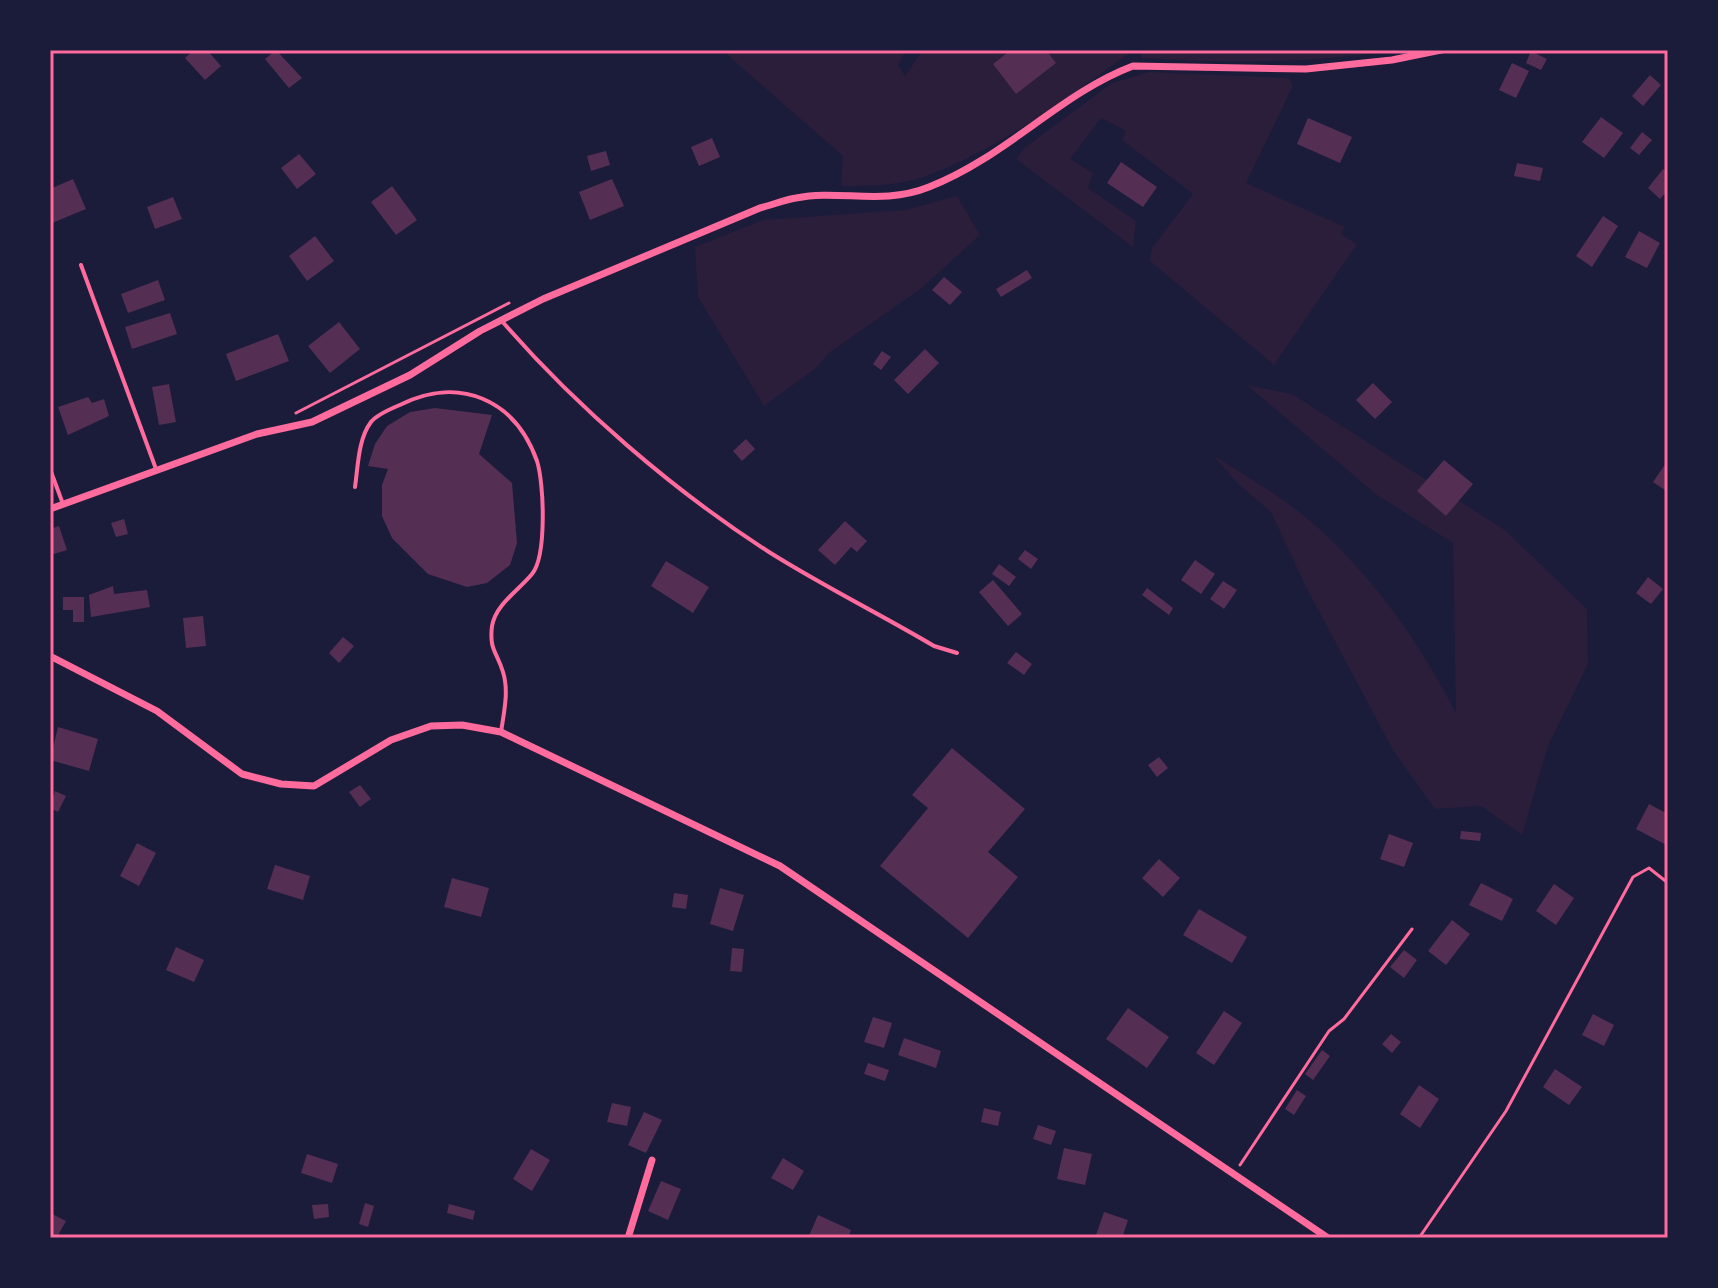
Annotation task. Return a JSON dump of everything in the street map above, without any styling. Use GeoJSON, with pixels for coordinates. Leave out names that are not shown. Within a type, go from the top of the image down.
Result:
{"type":"FeatureCollection","features":[{"type":"Feature","properties":{"kind":"street"},"geometry":{"type":"LineString","coordinates":[[50,509],[257,434],[312,422],[410,375],[501,319],[760,208],[798,197],[874,199],[925,189],[975,167],[1108,75],[1133,66],[1306,69],[1380,62],[1441,50]]}},
{"type":"Feature","properties":{"kind":"street"},"geometry":{"type":"LineString","coordinates":[[50,656],[157,711],[242,774],[281,784],[314,786],[391,740],[431,726],[462,725],[501,732],[780,866],[1119,1093],[1328,1238]]}},
{"type":"Feature","properties":{"kind":"street"},"geometry":{"type":"LineString","coordinates":[[628,1238],[652,1160]]}},
{"type":"Feature","properties":{"kind":"lane"},"geometry":{"type":"LineString","coordinates":[[81,265],[156,470]]}},
{"type":"Feature","properties":{"kind":"lane"},"geometry":{"type":"LineString","coordinates":[[501,319],[572,397],[699,502],[770,552],[934,646],[957,653]]}},
{"type":"Feature","properties":{"kind":"lane"},"geometry":{"type":"LineString","coordinates":[[355,487],[360,448],[371,421],[427,392],[458,390],[491,401],[522,436],[537,461],[542,537],[535,572],[510,596],[493,622],[490,649],[502,670],[506,690],[501,732]]}},
{"type":"Feature","properties":{"kind":"lane"},"geometry":{"type":"LineString","coordinates":[[50,469],[63,504]]}},
{"type":"Feature","properties":{"kind":"path"},"geometry":{"type":"LineString","coordinates":[[284,419],[505,303],[517,302]]}},
{"type":"Feature","properties":{"kind":"path"},"geometry":{"type":"LineString","coordinates":[[1419,1238],[1506,1111],[1633,877],[1649,868],[1668,883]]}},
{"type":"Feature","properties":{"kind":"path"},"geometry":{"type":"LineString","coordinates":[[1233,1175],[1329,1031],[1344,1019],[1412,929]]}},
{"type":"Feature","properties":{"kind":"shaded area"},"geometry":{"type":"Polygon","coordinates":[[[906,50],[898,65],[905,76],[923,50],[1134,50],[1034,120],[954,165],[906,182],[851,186],[841,186],[843,156],[723,51],[906,50]]]}},
{"type":"Feature","properties":{"kind":"shaded area"},"geometry":{"type":"Polygon","coordinates":[[[1139,50],[1394,50],[1331,58],[1237,61],[1142,58],[1139,50]]]}},
{"type":"Feature","properties":{"kind":"shaded area"},"geometry":{"type":"Polygon","coordinates":[[[1149,72],[1289,78],[1293,86],[1246,183],[1345,227],[1341,234],[1357,244],[1274,365],[1150,261],[1152,248],[1193,194],[1122,140],[1126,131],[1101,118],[1070,159],[1093,173],[1088,188],[1136,221],[1133,247],[1016,159],[1024,148],[1112,83],[1149,72]]]}},
{"type":"Feature","properties":{"kind":"shaded area"},"geometry":{"type":"Polygon","coordinates":[[[957,196],[980,235],[922,288],[829,353],[815,369],[764,406],[698,297],[695,247],[763,220],[905,210],[957,196]]]}},
{"type":"Feature","properties":{"kind":"shaded area"},"geometry":{"type":"Polygon","coordinates":[[[1247,385],[1292,394],[1505,530],[1587,609],[1588,664],[1548,746],[1522,835],[1481,806],[1435,809],[1393,750],[1306,587],[1271,512],[1237,483],[1213,455],[1298,511],[1353,562],[1410,634],[1456,713],[1453,543],[1377,495],[1247,385]]]}},
{"type":"Feature","properties":{"kind":"building"},"geometry":{"type":"Polygon","coordinates":[[[194,50],[207,50],[221,66],[205,80],[185,58],[194,50]]]}},
{"type":"Feature","properties":{"kind":"building"},"geometry":{"type":"Polygon","coordinates":[[[276,50],[302,78],[289,88],[265,59],[276,50]]]}},
{"type":"Feature","properties":{"kind":"building"},"geometry":{"type":"Polygon","coordinates":[[[1011,50],[1046,50],[1056,63],[1016,94],[993,64],[1011,50]]]}},
{"type":"Feature","properties":{"kind":"building"},"geometry":{"type":"Polygon","coordinates":[[[1531,51],[1547,59],[1541,70],[1526,63],[1531,51]]]}},
{"type":"Feature","properties":{"kind":"building"},"geometry":{"type":"Polygon","coordinates":[[[1512,63],[1529,71],[1516,98],[1499,90],[1512,63]]]}},
{"type":"Feature","properties":{"kind":"building"},"geometry":{"type":"Polygon","coordinates":[[[1650,75],[1661,85],[1643,106],[1632,96],[1650,75]]]}},
{"type":"Feature","properties":{"kind":"building"},"geometry":{"type":"Polygon","coordinates":[[[1601,117],[1623,133],[1604,158],[1582,142],[1601,117]]]}},
{"type":"Feature","properties":{"kind":"building"},"geometry":{"type":"Polygon","coordinates":[[[1308,118],[1352,137],[1340,163],[1297,144],[1308,118]]]}},
{"type":"Feature","properties":{"kind":"building"},"geometry":{"type":"Polygon","coordinates":[[[1642,132],[1652,140],[1639,155],[1630,148],[1642,132]]]}},
{"type":"Feature","properties":{"kind":"building"},"geometry":{"type":"Polygon","coordinates":[[[712,138],[720,157],[699,166],[691,147],[712,138]]]}},
{"type":"Feature","properties":{"kind":"building"},"geometry":{"type":"Polygon","coordinates":[[[606,151],[610,165],[591,171],[587,156],[606,151]]]}},
{"type":"Feature","properties":{"kind":"building"},"geometry":{"type":"Polygon","coordinates":[[[299,154],[316,174],[297,189],[281,168],[299,154]]]}},
{"type":"Feature","properties":{"kind":"building"},"geometry":{"type":"Polygon","coordinates":[[[1121,162],[1157,187],[1143,207],[1107,183],[1121,162]]]}},
{"type":"Feature","properties":{"kind":"building"},"geometry":{"type":"Polygon","coordinates":[[[1517,163],[1543,168],[1540,181],[1514,176],[1517,163]]]}},
{"type":"Feature","properties":{"kind":"building"},"geometry":{"type":"Polygon","coordinates":[[[1663,169],[1668,173],[1668,190],[1660,199],[1648,188],[1663,169]]]}},
{"type":"Feature","properties":{"kind":"building"},"geometry":{"type":"Polygon","coordinates":[[[73,179],[86,209],[52,223],[50,189],[73,179]]]}},
{"type":"Feature","properties":{"kind":"building"},"geometry":{"type":"Polygon","coordinates":[[[612,179],[624,206],[590,220],[579,192],[612,179]]]}},
{"type":"Feature","properties":{"kind":"building"},"geometry":{"type":"Polygon","coordinates":[[[392,186],[417,220],[396,235],[371,202],[392,186]]]}},
{"type":"Feature","properties":{"kind":"building"},"geometry":{"type":"Polygon","coordinates":[[[173,197],[182,219],[155,229],[147,207],[173,197]]]}},
{"type":"Feature","properties":{"kind":"building"},"geometry":{"type":"Polygon","coordinates":[[[1603,216],[1618,226],[1592,267],[1576,256],[1603,216]]]}},
{"type":"Feature","properties":{"kind":"building"},"geometry":{"type":"Polygon","coordinates":[[[1639,231],[1660,243],[1647,268],[1625,257],[1639,231]]]}},
{"type":"Feature","properties":{"kind":"building"},"geometry":{"type":"Polygon","coordinates":[[[315,236],[334,261],[307,281],[289,256],[315,236]]]}},
{"type":"Feature","properties":{"kind":"building"},"geometry":{"type":"Polygon","coordinates":[[[1027,270],[1032,278],[1001,297],[996,289],[1027,270]]]}},
{"type":"Feature","properties":{"kind":"building"},"geometry":{"type":"Polygon","coordinates":[[[944,277],[962,292],[950,305],[932,290],[944,277]]]}},
{"type":"Feature","properties":{"kind":"building"},"geometry":{"type":"Polygon","coordinates":[[[158,280],[165,300],[128,313],[121,294],[158,280]]]}},
{"type":"Feature","properties":{"kind":"building"},"geometry":{"type":"Polygon","coordinates":[[[170,313],[177,334],[132,349],[125,327],[170,313]]]}},
{"type":"Feature","properties":{"kind":"building"},"geometry":{"type":"Polygon","coordinates":[[[339,322],[360,349],[330,373],[308,346],[339,322]]]}},
{"type":"Feature","properties":{"kind":"building"},"geometry":{"type":"Polygon","coordinates":[[[278,334],[289,361],[236,381],[226,354],[278,334]]]}},
{"type":"Feature","properties":{"kind":"building"},"geometry":{"type":"Polygon","coordinates":[[[925,349],[939,363],[908,394],[894,380],[925,349]]]}},
{"type":"Feature","properties":{"kind":"building"},"geometry":{"type":"Polygon","coordinates":[[[882,351],[891,357],[881,370],[873,364],[882,351]]]}},
{"type":"Feature","properties":{"kind":"building"},"geometry":{"type":"Polygon","coordinates":[[[1373,383],[1392,402],[1375,419],[1356,400],[1373,383]]]}},
{"type":"Feature","properties":{"kind":"building"},"geometry":{"type":"Polygon","coordinates":[[[169,384],[176,422],[159,425],[152,387],[169,384]]]}},
{"type":"Feature","properties":{"kind":"building"},"geometry":{"type":"Polygon","coordinates":[[[88,397],[92,403],[104,399],[109,416],[68,435],[58,407],[88,397]]]}},
{"type":"Feature","properties":{"kind":"building"},"geometry":{"type":"Polygon","coordinates":[[[435,408],[492,415],[479,454],[512,483],[517,543],[510,565],[487,583],[467,587],[428,574],[392,538],[382,516],[382,485],[388,469],[368,466],[375,444],[387,426],[410,412],[435,408]]]}},
{"type":"Feature","properties":{"kind":"building"},"geometry":{"type":"Polygon","coordinates":[[[746,439],[755,449],[742,461],[733,451],[746,439]]]}},
{"type":"Feature","properties":{"kind":"building"},"geometry":{"type":"Polygon","coordinates":[[[1444,460],[1473,484],[1446,516],[1417,491],[1444,460]]]}},
{"type":"Feature","properties":{"kind":"building"},"geometry":{"type":"Polygon","coordinates":[[[1668,464],[1668,492],[1653,482],[1668,464]]]}},
{"type":"Feature","properties":{"kind":"building"},"geometry":{"type":"Polygon","coordinates":[[[124,519],[128,534],[116,537],[111,523],[124,519]]]}},
{"type":"Feature","properties":{"kind":"building"},"geometry":{"type":"Polygon","coordinates":[[[845,521],[867,541],[857,552],[851,547],[835,565],[818,550],[845,521]]]}},
{"type":"Feature","properties":{"kind":"building"},"geometry":{"type":"Polygon","coordinates":[[[59,526],[67,550],[54,554],[50,552],[50,529],[59,526]]]}},
{"type":"Feature","properties":{"kind":"building"},"geometry":{"type":"Polygon","coordinates":[[[1025,550],[1038,559],[1031,569],[1018,559],[1025,550]]]}},
{"type":"Feature","properties":{"kind":"building"},"geometry":{"type":"Polygon","coordinates":[[[1195,560],[1215,574],[1201,594],[1181,580],[1195,560]]]}},
{"type":"Feature","properties":{"kind":"building"},"geometry":{"type":"Polygon","coordinates":[[[666,561],[709,587],[693,613],[651,586],[666,561]]]}},
{"type":"Feature","properties":{"kind":"building"},"geometry":{"type":"Polygon","coordinates":[[[999,564],[1016,577],[1009,586],[992,574],[999,564]]]}},
{"type":"Feature","properties":{"kind":"building"},"geometry":{"type":"Polygon","coordinates":[[[1648,577],[1663,589],[1651,604],[1636,593],[1648,577]]]}},
{"type":"Feature","properties":{"kind":"building"},"geometry":{"type":"Polygon","coordinates":[[[993,580],[1022,614],[1008,626],[979,592],[993,580]]]}},
{"type":"Feature","properties":{"kind":"building"},"geometry":{"type":"Polygon","coordinates":[[[1223,581],[1237,590],[1224,609],[1210,599],[1223,581]]]}},
{"type":"Feature","properties":{"kind":"building"},"geometry":{"type":"Polygon","coordinates":[[[113,586],[114,594],[147,590],[150,607],[91,617],[89,595],[113,586]]]}},
{"type":"Feature","properties":{"kind":"building"},"geometry":{"type":"Polygon","coordinates":[[[1147,588],[1173,608],[1169,615],[1142,595],[1147,588]]]}},
{"type":"Feature","properties":{"kind":"building"},"geometry":{"type":"Polygon","coordinates":[[[63,597],[84,597],[84,622],[73,622],[73,610],[63,610],[63,597]]]}},
{"type":"Feature","properties":{"kind":"building"},"geometry":{"type":"Polygon","coordinates":[[[203,616],[206,646],[186,648],[183,618],[203,616]]]}},
{"type":"Feature","properties":{"kind":"building"},"geometry":{"type":"Polygon","coordinates":[[[343,637],[354,646],[339,663],[329,653],[343,637]]]}},
{"type":"Feature","properties":{"kind":"building"},"geometry":{"type":"Polygon","coordinates":[[[1016,652],[1032,664],[1024,675],[1007,663],[1016,652]]]}},
{"type":"Feature","properties":{"kind":"building"},"geometry":{"type":"Polygon","coordinates":[[[58,727],[98,739],[89,771],[50,760],[58,727]]]}},
{"type":"Feature","properties":{"kind":"building"},"geometry":{"type":"Polygon","coordinates":[[[952,748],[1025,809],[988,852],[1018,877],[968,938],[880,866],[928,808],[912,795],[952,748]]]}},
{"type":"Feature","properties":{"kind":"building"},"geometry":{"type":"Polygon","coordinates":[[[1159,757],[1168,768],[1157,777],[1148,765],[1159,757]]]}},
{"type":"Feature","properties":{"kind":"building"},"geometry":{"type":"Polygon","coordinates":[[[360,785],[371,799],[360,807],[349,792],[360,785]]]}},
{"type":"Feature","properties":{"kind":"building"},"geometry":{"type":"Polygon","coordinates":[[[55,791],[66,796],[58,812],[50,808],[55,791]]]}},
{"type":"Feature","properties":{"kind":"building"},"geometry":{"type":"Polygon","coordinates":[[[1649,804],[1668,814],[1668,846],[1636,829],[1649,804]]]}},
{"type":"Feature","properties":{"kind":"building"},"geometry":{"type":"Polygon","coordinates":[[[1461,831],[1481,833],[1480,841],[1460,839],[1461,831]]]}},
{"type":"Feature","properties":{"kind":"building"},"geometry":{"type":"Polygon","coordinates":[[[1389,834],[1413,843],[1404,867],[1380,859],[1389,834]]]}},
{"type":"Feature","properties":{"kind":"building"},"geometry":{"type":"Polygon","coordinates":[[[137,843],[156,853],[139,886],[120,876],[137,843]]]}},
{"type":"Feature","properties":{"kind":"building"},"geometry":{"type":"Polygon","coordinates":[[[1159,859],[1180,878],[1163,897],[1142,878],[1159,859]]]}},
{"type":"Feature","properties":{"kind":"building"},"geometry":{"type":"Polygon","coordinates":[[[275,865],[310,876],[303,900],[267,889],[275,865]]]}},
{"type":"Feature","properties":{"kind":"building"},"geometry":{"type":"Polygon","coordinates":[[[452,878],[489,888],[481,917],[444,907],[452,878]]]}},
{"type":"Feature","properties":{"kind":"building"},"geometry":{"type":"Polygon","coordinates":[[[1481,883],[1513,899],[1502,921],[1469,905],[1481,883]]]}},
{"type":"Feature","properties":{"kind":"building"},"geometry":{"type":"Polygon","coordinates":[[[1554,884],[1574,898],[1556,925],[1536,911],[1554,884]]]}},
{"type":"Feature","properties":{"kind":"building"},"geometry":{"type":"Polygon","coordinates":[[[720,888],[744,895],[733,931],[710,924],[720,888]]]}},
{"type":"Feature","properties":{"kind":"building"},"geometry":{"type":"Polygon","coordinates":[[[674,893],[688,895],[686,909],[672,907],[674,893]]]}},
{"type":"Feature","properties":{"kind":"building"},"geometry":{"type":"Polygon","coordinates":[[[1199,909],[1247,937],[1232,963],[1183,935],[1199,909]]]}},
{"type":"Feature","properties":{"kind":"building"},"geometry":{"type":"Polygon","coordinates":[[[1452,920],[1470,934],[1446,965],[1428,951],[1452,920]]]}},
{"type":"Feature","properties":{"kind":"building"},"geometry":{"type":"Polygon","coordinates":[[[176,947],[204,960],[194,982],[166,970],[176,947]]]}},
{"type":"Feature","properties":{"kind":"building"},"geometry":{"type":"Polygon","coordinates":[[[732,948],[744,949],[742,972],[730,971],[732,948]]]}},
{"type":"Feature","properties":{"kind":"building"},"geometry":{"type":"Polygon","coordinates":[[[1404,950],[1417,960],[1404,978],[1390,967],[1404,950]]]}},
{"type":"Feature","properties":{"kind":"building"},"geometry":{"type":"Polygon","coordinates":[[[1128,1008],[1169,1037],[1147,1068],[1106,1039],[1128,1008]]]}},
{"type":"Feature","properties":{"kind":"building"},"geometry":{"type":"Polygon","coordinates":[[[1224,1011],[1242,1023],[1214,1065],[1196,1053],[1224,1011]]]}},
{"type":"Feature","properties":{"kind":"building"},"geometry":{"type":"Polygon","coordinates":[[[1593,1014],[1614,1025],[1604,1046],[1582,1035],[1593,1014]]]}},
{"type":"Feature","properties":{"kind":"building"},"geometry":{"type":"Polygon","coordinates":[[[873,1017],[892,1023],[884,1048],[864,1042],[873,1017]]]}},
{"type":"Feature","properties":{"kind":"building"},"geometry":{"type":"Polygon","coordinates":[[[1391,1034],[1401,1042],[1392,1053],[1382,1044],[1391,1034]]]}},
{"type":"Feature","properties":{"kind":"building"},"geometry":{"type":"Polygon","coordinates":[[[904,1038],[941,1051],[936,1068],[898,1055],[904,1038]]]}},
{"type":"Feature","properties":{"kind":"building"},"geometry":{"type":"Polygon","coordinates":[[[1322,1050],[1330,1056],[1313,1080],[1305,1074],[1322,1050]]]}},
{"type":"Feature","properties":{"kind":"building"},"geometry":{"type":"Polygon","coordinates":[[[868,1063],[889,1070],[885,1081],[864,1074],[868,1063]]]}},
{"type":"Feature","properties":{"kind":"building"},"geometry":{"type":"Polygon","coordinates":[[[1555,1069],[1582,1087],[1569,1105],[1543,1087],[1555,1069]]]}},
{"type":"Feature","properties":{"kind":"building"},"geometry":{"type":"Polygon","coordinates":[[[1419,1085],[1439,1099],[1420,1128],[1400,1114],[1419,1085]]]}},
{"type":"Feature","properties":{"kind":"building"},"geometry":{"type":"Polygon","coordinates":[[[1297,1090],[1306,1096],[1294,1115],[1285,1109],[1297,1090]]]}},
{"type":"Feature","properties":{"kind":"building"},"geometry":{"type":"Polygon","coordinates":[[[612,1103],[631,1107],[627,1126],[607,1122],[612,1103]]]}},
{"type":"Feature","properties":{"kind":"building"},"geometry":{"type":"Polygon","coordinates":[[[984,1108],[1001,1112],[998,1126],[981,1122],[984,1108]]]}},
{"type":"Feature","properties":{"kind":"building"},"geometry":{"type":"Polygon","coordinates":[[[644,1112],[662,1120],[646,1153],[628,1145],[644,1112]]]}},
{"type":"Feature","properties":{"kind":"building"},"geometry":{"type":"Polygon","coordinates":[[[1038,1125],[1056,1131],[1051,1145],[1033,1139],[1038,1125]]]}},
{"type":"Feature","properties":{"kind":"building"},"geometry":{"type":"Polygon","coordinates":[[[1064,1148],[1092,1154],[1085,1185],[1057,1179],[1064,1148]]]}},
{"type":"Feature","properties":{"kind":"building"},"geometry":{"type":"Polygon","coordinates":[[[531,1149],[550,1160],[532,1191],[513,1179],[531,1149]]]}},
{"type":"Feature","properties":{"kind":"building"},"geometry":{"type":"Polygon","coordinates":[[[307,1154],[338,1164],[332,1183],[301,1173],[307,1154]]]}},
{"type":"Feature","properties":{"kind":"building"},"geometry":{"type":"Polygon","coordinates":[[[783,1158],[804,1171],[793,1190],[771,1178],[783,1158]]]}},
{"type":"Feature","properties":{"kind":"building"},"geometry":{"type":"Polygon","coordinates":[[[661,1181],[681,1189],[668,1220],[648,1211],[661,1181]]]}},
{"type":"Feature","properties":{"kind":"building"},"geometry":{"type":"Polygon","coordinates":[[[365,1203],[374,1206],[368,1227],[359,1224],[365,1203]]]}},
{"type":"Feature","properties":{"kind":"building"},"geometry":{"type":"Polygon","coordinates":[[[328,1204],[329,1217],[314,1219],[312,1205],[328,1204]]]}},
{"type":"Feature","properties":{"kind":"building"},"geometry":{"type":"Polygon","coordinates":[[[449,1204],[475,1211],[473,1220],[447,1213],[449,1204]]]}},
{"type":"Feature","properties":{"kind":"building"},"geometry":{"type":"Polygon","coordinates":[[[1104,1212],[1128,1220],[1122,1238],[1096,1235],[1104,1212]]]}},
{"type":"Feature","properties":{"kind":"building"},"geometry":{"type":"Polygon","coordinates":[[[50,1213],[66,1221],[57,1237],[50,1234],[50,1213]]]}},
{"type":"Feature","properties":{"kind":"building"},"geometry":{"type":"Polygon","coordinates":[[[818,1215],[851,1230],[848,1238],[808,1238],[818,1215]]]}}]}
